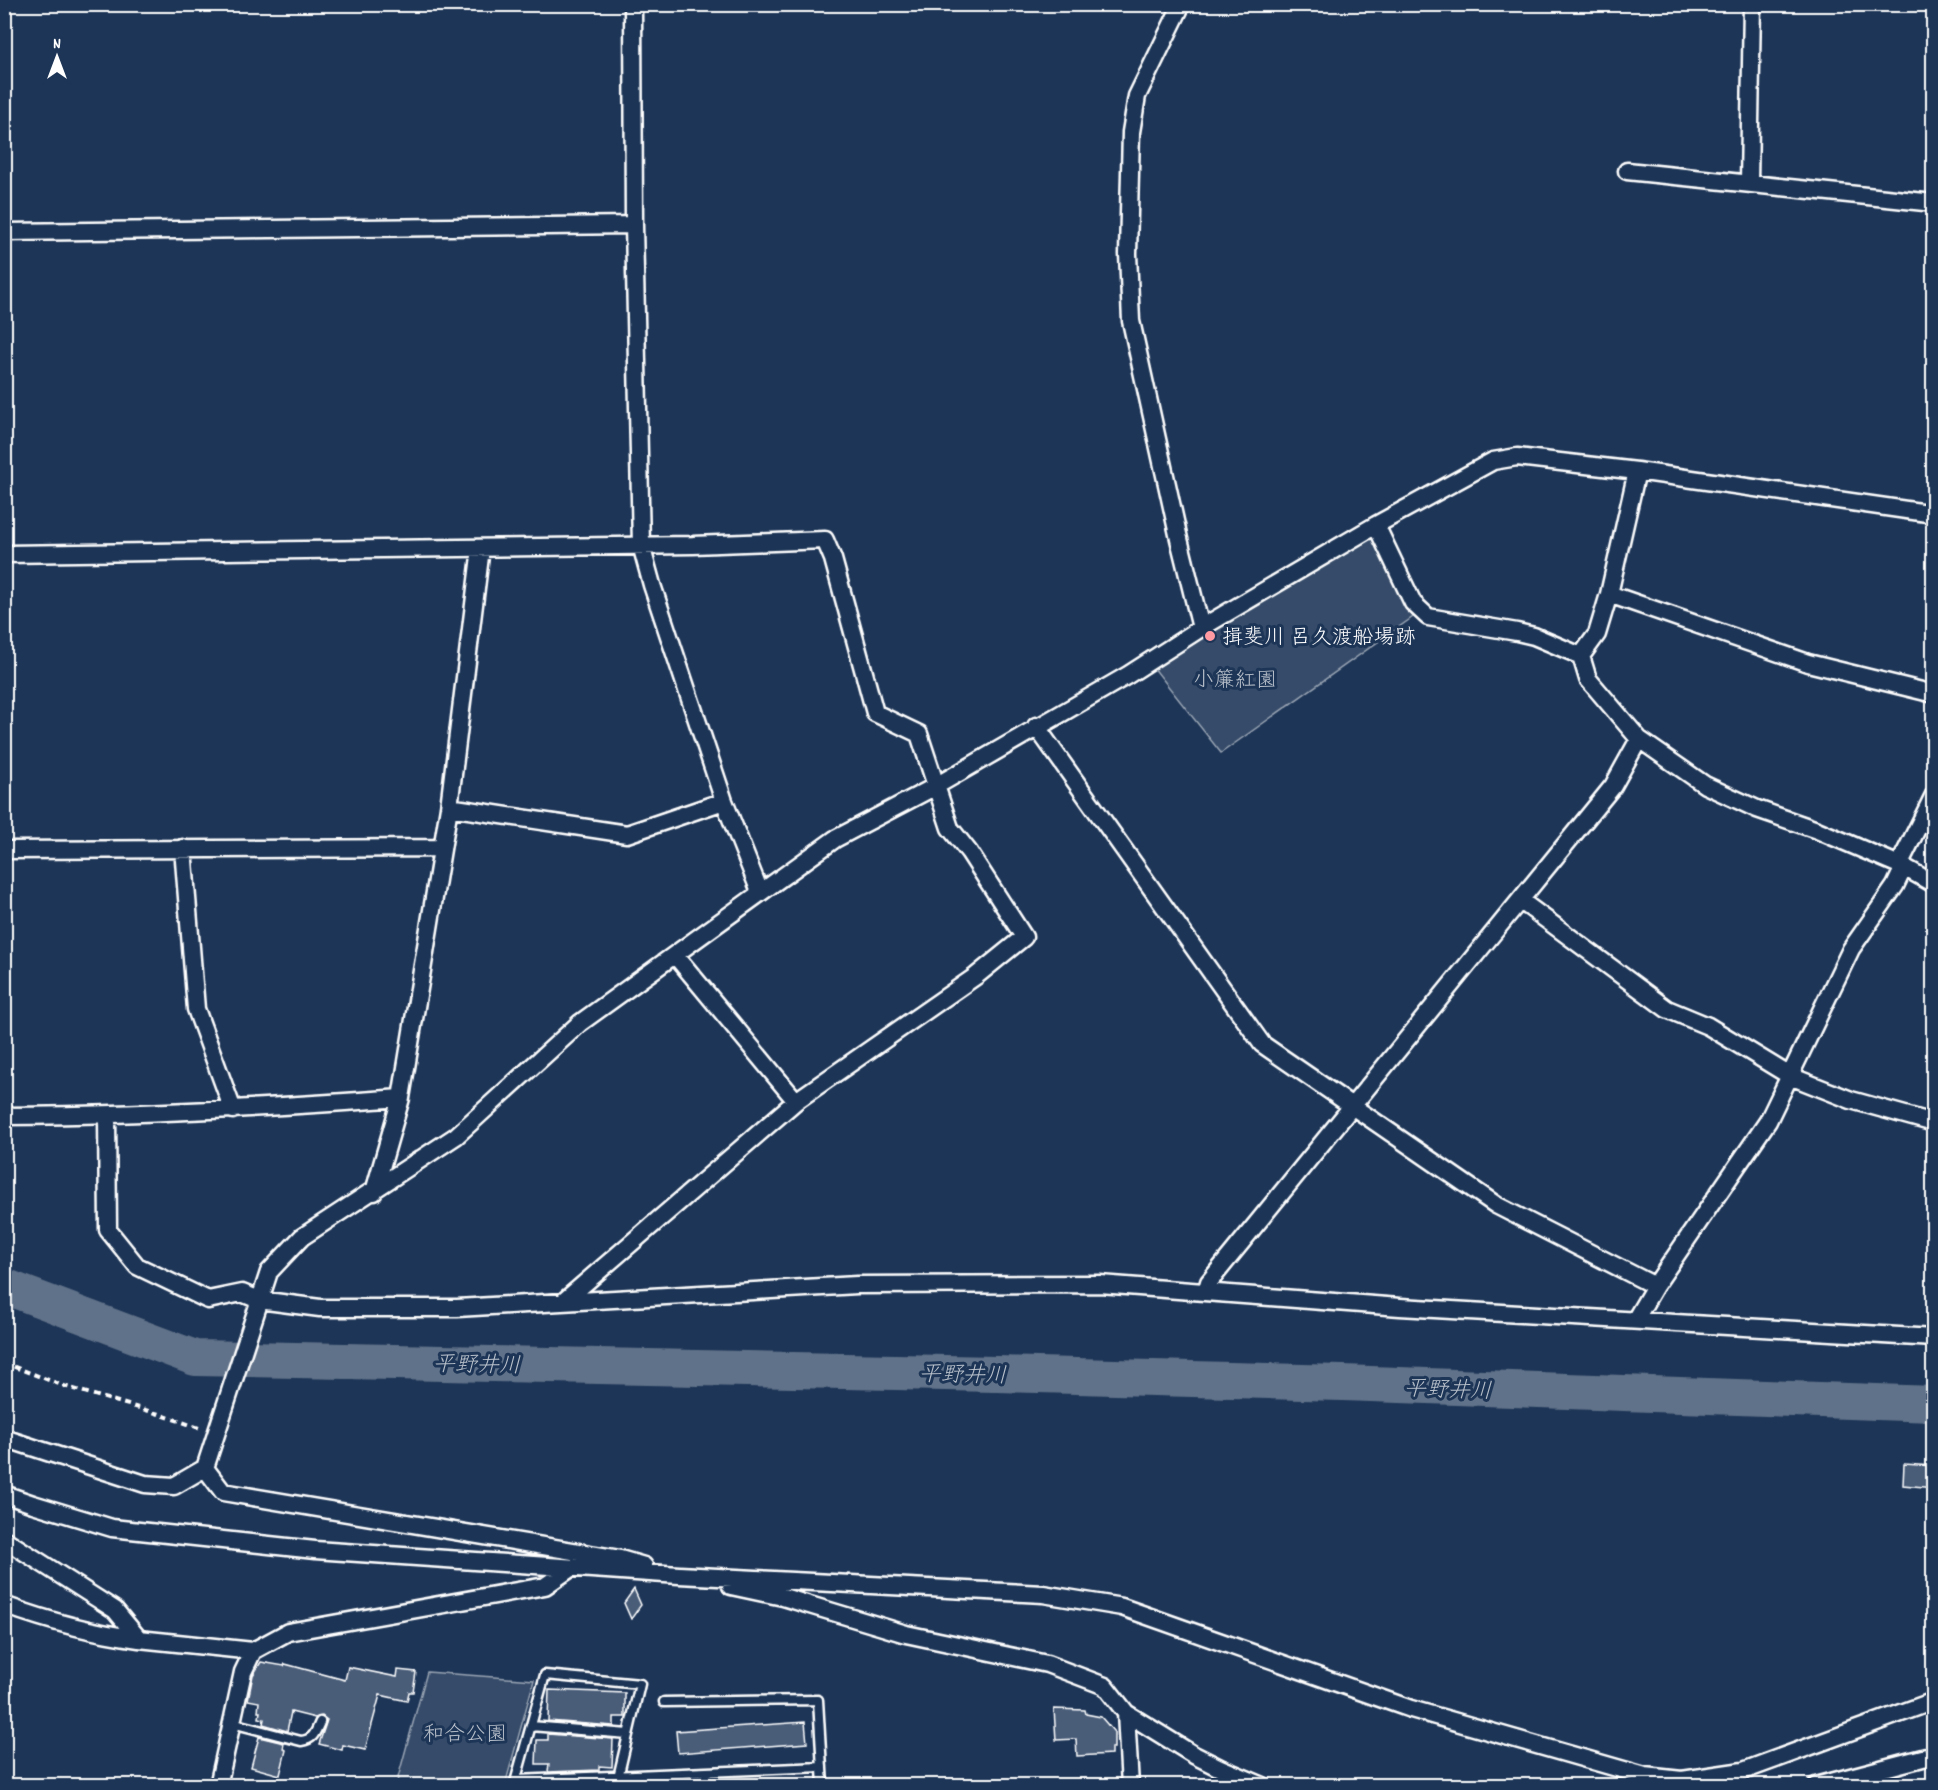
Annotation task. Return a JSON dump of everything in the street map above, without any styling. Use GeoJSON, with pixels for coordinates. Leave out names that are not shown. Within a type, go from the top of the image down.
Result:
{"type":"FeatureCollection","features":[{"type":"Feature","properties":{"kind":"street"},"geometry":{"type":"LineString","coordinates":[[633,4],[634,225],[641,545],[652,585],[724,801],[760,892]]}},
{"type":"Feature","properties":{"kind":"street"},"geometry":{"type":"LineString","coordinates":[[1182,4],[1137,96],[1131,132],[1128,254],[1131,321],[1201,628]]}},
{"type":"Feature","properties":{"kind":"street"},"geometry":{"type":"LineString","coordinates":[[1749,183],[1752,4]]}},
{"type":"Feature","properties":{"kind":"street"},"geometry":{"type":"LineString","coordinates":[[1627,171],[1934,203]]}},
{"type":"Feature","properties":{"kind":"street"},"geometry":{"type":"LineString","coordinates":[[4,232],[634,225]]}},
{"type":"Feature","properties":{"kind":"street"},"geometry":{"type":"LineString","coordinates":[[4,1438],[145,1484],[174,1486],[205,1468],[269,1272],[302,1237],[374,1192],[456,1136],[580,1023],[835,839],[936,786],[1036,726],[1128,675],[1201,628],[1376,525],[1493,461],[1517,457],[1637,471],[1934,514]]}},
{"type":"Feature","properties":{"kind":"street"},"geometry":{"type":"LineString","coordinates":[[1581,656],[1597,634],[1609,594],[1637,471]]}},
{"type":"Feature","properties":{"kind":"street"},"geometry":{"type":"LineString","coordinates":[[1376,525],[1413,603],[1428,617],[1534,636],[1581,656],[1588,678],[1639,739],[1705,785],[1756,809],[1817,830],[1901,866],[1934,884]]}},
{"type":"Feature","properties":{"kind":"street"},"geometry":{"type":"LineString","coordinates":[[4,554],[481,548],[825,540],[833,559],[876,713],[919,734],[950,828],[969,852],[1024,937],[976,976],[796,1101],[563,1302]]}},
{"type":"Feature","properties":{"kind":"street"},"geometry":{"type":"LineString","coordinates":[[374,1192],[401,1098],[449,807],[481,548]]}},
{"type":"Feature","properties":{"kind":"street"},"geometry":{"type":"LineString","coordinates":[[1609,594],[1808,663],[1934,694]]}},
{"type":"Feature","properties":{"kind":"street"},"geometry":{"type":"LineString","coordinates":[[1036,726],[1262,1044],[1496,1205],[1655,1286]]}},
{"type":"Feature","properties":{"kind":"street"},"geometry":{"type":"LineString","coordinates":[[1206,1292],[1209,1282],[1613,786],[1639,739]]}},
{"type":"Feature","properties":{"kind":"street"},"geometry":{"type":"LineString","coordinates":[[1635,1320],[1655,1286],[1768,1121],[1851,949],[1895,886],[1901,866],[1934,795]]}},
{"type":"Feature","properties":{"kind":"street"},"geometry":{"type":"LineString","coordinates":[[449,807],[627,834],[724,801]]}},
{"type":"Feature","properties":{"kind":"street"},"geometry":{"type":"LineString","coordinates":[[183,848],[196,1009],[233,1110]]}},
{"type":"Feature","properties":{"kind":"street"},"geometry":{"type":"LineString","coordinates":[[4,850],[442,848]]}},
{"type":"Feature","properties":{"kind":"street"},"geometry":{"type":"LineString","coordinates":[[1521,901],[1667,1009],[1708,1026],[1790,1076],[1851,1100],[1934,1123]]}},
{"type":"Feature","properties":{"kind":"street"},"geometry":{"type":"LineString","coordinates":[[675,955],[796,1101]]}},
{"type":"Feature","properties":{"kind":"street"},"geometry":{"type":"LineString","coordinates":[[4,1116],[233,1110],[401,1098]]}},
{"type":"Feature","properties":{"kind":"street"},"geometry":{"type":"LineString","coordinates":[[107,1115],[108,1230],[136,1266],[208,1300],[242,1293],[259,1300],[332,1308],[458,1308],[857,1285],[1100,1284],[1400,1307],[1934,1338]]}},
{"type":"Feature","properties":{"kind":"street"},"geometry":{"type":"LineString","coordinates":[[205,1468],[223,1492],[620,1559],[679,1575],[783,1597],[906,1634],[1047,1664],[1105,1686],[1126,1713],[1194,1755],[1263,1785]]}},
{"type":"Feature","properties":{"kind":"street"},"geometry":{"type":"LineString","coordinates":[[4,1494],[111,1528],[315,1550],[679,1575],[1042,1594],[1122,1607],[1411,1709],[1645,1776],[1685,1783],[1743,1771],[1934,1701]]}},
{"type":"Feature","properties":{"kind":"street"},"geometry":{"type":"LineString","coordinates":[[4,1539],[115,1610],[139,1639]]}},
{"type":"Feature","properties":{"kind":"street"},"geometry":{"type":"LineString","coordinates":[[4,1605],[29,1614],[110,1635],[253,1651],[288,1632],[545,1586],[571,1568]]}},
{"type":"Feature","properties":{"kind":"street"},"geometry":{"type":"LineString","coordinates":[[218,1785],[243,1672],[253,1651]]}},
{"type":"Feature","properties":{"kind":"street"},"geometry":{"type":"LineString","coordinates":[[1126,1713],[1130,1785]]}},
{"type":"Feature","properties":{"kind":"street"},"geometry":{"type":"LineString","coordinates":[[1816,1785],[1934,1755]]}},
{"type":"Feature","properties":{"kind":"lane"},"geometry":{"type":"LineString","coordinates":[[616,1785],[619,1775],[640,1684],[545,1675],[515,1783],[619,1775],[822,1767]]}},
{"type":"Feature","properties":{"kind":"lane"},"geometry":{"type":"LineString","coordinates":[[664,1702],[818,1700],[824,1785]]}},
{"type":"Feature","properties":{"kind":"lane"},"geometry":{"type":"LineString","coordinates":[[232,1723],[301,1741],[309,1740],[314,1736],[320,1722]]}},
{"type":"Feature","properties":{"kind":"lane"},"geometry":{"type":"LineString","coordinates":[[531,1726],[628,1734]]}},
{"type":"Feature","properties":{"kind":"path"},"geometry":{"type":"LineString","coordinates":[[4,1363],[67,1387],[217,1434]]}},
{"type":"Feature","properties":{"kind":"green space","name":"小簾紅園"},"geometry":{"type":"Polygon","coordinates":[[[1372,533],[1413,617],[1221,753],[1153,667],[1372,533]]]}},
{"type":"Feature","properties":{"kind":"green space","name":"和合公園"},"geometry":{"type":"Polygon","coordinates":[[[427,1672],[534,1680],[505,1785],[396,1785],[427,1672]]]}},
{"type":"Feature","properties":{"kind":"building"},"geometry":{"type":"Polygon","coordinates":[[[1904,1464],[1934,1466],[1934,1488],[1903,1485],[1904,1464]]]}},
{"type":"Feature","properties":{"kind":"building"},"geometry":{"type":"Polygon","coordinates":[[[634,1589],[641,1605],[631,1619],[624,1603],[634,1589]]]}},
{"type":"Feature","properties":{"kind":"building"},"geometry":{"type":"Polygon","coordinates":[[[261,1662],[284,1666],[285,1664],[345,1680],[348,1667],[397,1677],[398,1670],[416,1672],[413,1692],[409,1692],[407,1701],[380,1695],[365,1750],[343,1745],[342,1750],[319,1744],[327,1720],[322,1716],[315,1718],[291,1712],[287,1731],[263,1724],[264,1719],[259,1718],[259,1702],[248,1700],[253,1675],[261,1662]]]}},
{"type":"Feature","properties":{"kind":"building"},"geometry":{"type":"Polygon","coordinates":[[[549,1690],[625,1693],[625,1717],[614,1717],[614,1726],[548,1721],[549,1690]]]}},
{"type":"Feature","properties":{"kind":"building"},"geometry":{"type":"Polygon","coordinates":[[[1054,1709],[1085,1710],[1086,1714],[1101,1717],[1114,1732],[1114,1748],[1111,1748],[1111,1754],[1077,1756],[1076,1739],[1056,1740],[1054,1709]]]}},
{"type":"Feature","properties":{"kind":"building"},"geometry":{"type":"Polygon","coordinates":[[[805,1722],[807,1743],[678,1753],[676,1731],[805,1722]]]}},
{"type":"Feature","properties":{"kind":"building"},"geometry":{"type":"Polygon","coordinates":[[[548,1734],[613,1739],[612,1767],[599,1766],[599,1770],[548,1772],[549,1764],[536,1764],[537,1740],[548,1740],[548,1734]]]}},
{"type":"Feature","properties":{"kind":"building"},"geometry":{"type":"Polygon","coordinates":[[[259,1737],[284,1743],[283,1749],[286,1750],[280,1775],[251,1767],[259,1737]]]}},
{"type":"Feature","properties":{"kind":"waterway","name":"平野井川"},"geometry":{"type":"LineString","coordinates":[[4,1286],[195,1358],[1343,1383],[1934,1404]]}},
{"type":"Feature","properties":{"kind":"place","name":"揖斐川 呂久渡船場跡"},"geometry":{"type":"Point","coordinates":[1210,636]}}]}
